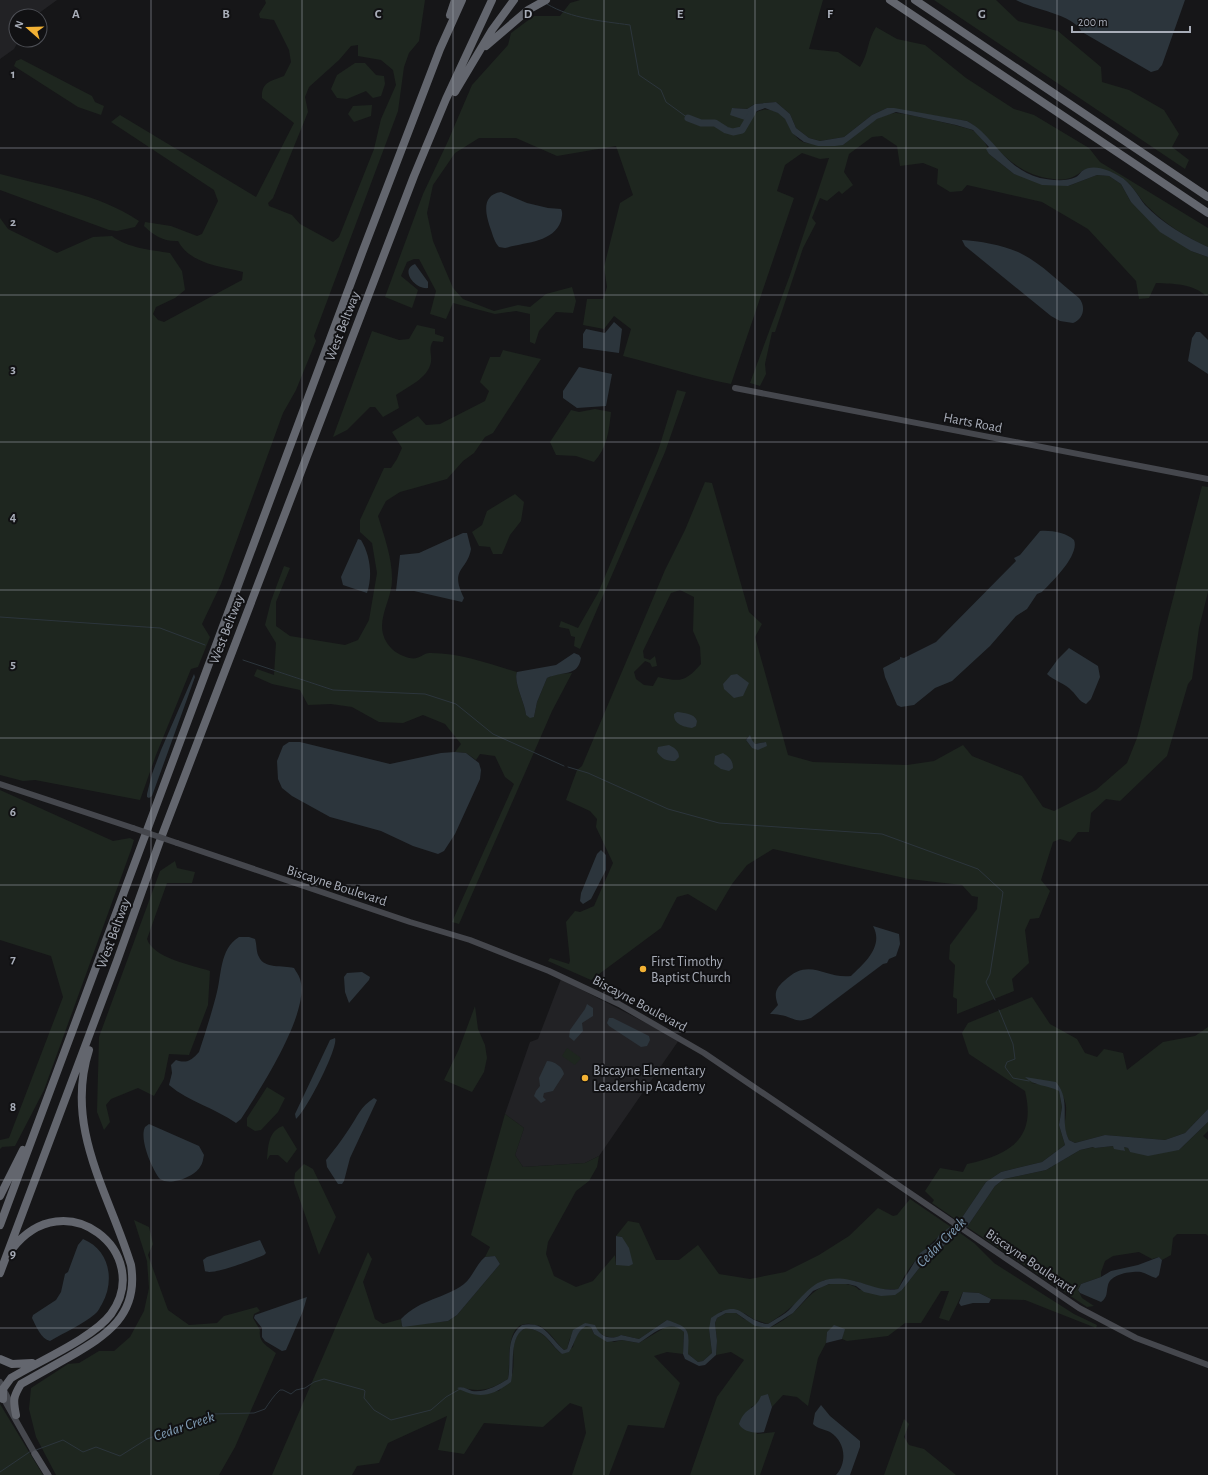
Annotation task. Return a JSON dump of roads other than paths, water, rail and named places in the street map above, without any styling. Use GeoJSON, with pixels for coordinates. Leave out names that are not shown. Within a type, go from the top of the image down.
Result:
{"type":"FeatureCollection","features":[{"type":"Feature","properties":{"kind":"highway"},"geometry":{"type":"LineString","coordinates":[[440,49],[455,0]]}},
{"type":"Feature","properties":{"kind":"highway","name":"West Beltway"},"geometry":{"type":"LineString","coordinates":[[0,1225],[440,49],[462,0]]}},
{"type":"Feature","properties":{"kind":"highway","name":"West Beltway"},"geometry":{"type":"LineString","coordinates":[[0,1273],[219,685],[414,176],[446,99],[492,0]]}},
{"type":"Feature","properties":{"kind":"highway"},"geometry":{"type":"LineString","coordinates":[[414,176],[455,90],[492,30],[514,0]]}},
{"type":"Feature","properties":{"kind":"highway"},"geometry":{"type":"LineString","coordinates":[[475,59],[500,32],[528,10],[546,0]]}},
{"type":"Feature","properties":{"kind":"highway"},"geometry":{"type":"LineString","coordinates":[[884,0],[902,8]]}},
{"type":"Feature","properties":{"kind":"highway"},"geometry":{"type":"LineString","coordinates":[[890,0],[1208,213]]}},
{"type":"Feature","properties":{"kind":"highway"},"geometry":{"type":"LineString","coordinates":[[915,0],[1208,197]]}},
{"type":"Feature","properties":{"kind":"highway"},"geometry":{"type":"LineString","coordinates":[[1,1390],[8,1390],[21,1384],[106,1335],[124,1312],[131,1292],[133,1279],[131,1265],[89,1150],[81,1110],[82,1086],[86,1062],[117,961]]}},
{"type":"Feature","properties":{"kind":"highway"},"geometry":{"type":"LineString","coordinates":[[0,1196],[46,1104]]}},
{"type":"Feature","properties":{"kind":"highway"},"geometry":{"type":"LineString","coordinates":[[1,1390],[11,1378],[84,1336],[107,1319],[119,1298],[122,1280],[120,1265],[111,1245],[101,1235],[82,1224],[68,1221],[50,1223],[35,1228],[18,1241],[5,1260]]}},
{"type":"Feature","properties":{"kind":"highway"},"geometry":{"type":"LineString","coordinates":[[0,1360],[12,1364],[23,1365],[37,1362]]}},
{"type":"Feature","properties":{"kind":"highway"},"geometry":{"type":"LineString","coordinates":[[16,1415],[13,1403],[14,1395],[21,1384]]}},
{"type":"Feature","properties":{"kind":"main road"},"geometry":{"type":"LineString","coordinates":[[35,1454],[48,1475]]}},
{"type":"Feature","properties":{"kind":"street","name":"Harts Road"},"geometry":{"type":"LineString","coordinates":[[735,388],[1208,479]]}},
{"type":"Feature","properties":{"kind":"street","name":"Biscayne Boulevard"},"geometry":{"type":"LineString","coordinates":[[0,784],[400,919],[464,938],[571,980],[619,1004],[671,1033],[1059,1296],[1136,1338],[1208,1365]]}},
{"type":"Feature","properties":{"kind":"street"},"geometry":{"type":"LineString","coordinates":[[1,1390],[16,1415],[28,1442]]}},
{"type":"Feature","properties":{"kind":"street"},"geometry":{"type":"LineString","coordinates":[[1,1390],[35,1454]]}},
{"type":"Feature","properties":{"kind":"water"},"geometry":{"type":"Polygon","coordinates":[[[1016,0],[1185,0],[1162,65],[1158,70],[1151,72],[1082,32],[1070,21],[1016,0]]]}},
{"type":"Feature","properties":{"kind":"water"},"geometry":{"type":"Polygon","coordinates":[[[776,102],[790,114],[796,128],[809,138],[820,141],[844,137],[872,115],[887,108],[894,108],[967,121],[985,134],[1017,167],[1040,178],[1067,180],[1076,177],[1086,169],[1096,167],[1101,168],[1119,176],[1127,182],[1145,205],[1167,224],[1191,239],[1208,247],[1208,257],[1191,251],[1160,232],[1131,202],[1121,184],[1109,176],[1097,175],[1068,186],[1042,185],[1014,174],[989,154],[986,149],[989,147],[973,130],[896,112],[877,119],[843,145],[818,146],[804,142],[792,133],[785,119],[778,113],[765,108],[757,111],[748,121],[730,115],[732,108],[747,109],[755,104],[776,102]]]}},
{"type":"Feature","properties":{"kind":"water"},"geometry":{"type":"Polygon","coordinates":[[[501,192],[527,203],[548,208],[561,209],[561,221],[552,234],[545,238],[505,248],[499,247],[496,244],[489,224],[486,207],[490,197],[501,192]]]}},
{"type":"Feature","properties":{"kind":"water"},"geometry":{"type":"Polygon","coordinates":[[[962,240],[984,242],[1013,250],[1028,257],[1079,298],[1083,305],[1083,312],[1080,319],[1073,323],[1060,321],[1051,316],[965,246],[962,240]]]}},
{"type":"Feature","properties":{"kind":"water"},"geometry":{"type":"Polygon","coordinates":[[[415,264],[428,282],[428,288],[419,286],[411,279],[409,275],[410,267],[415,264]]]}},
{"type":"Feature","properties":{"kind":"water"},"geometry":{"type":"Polygon","coordinates":[[[614,322],[622,329],[619,353],[583,348],[583,334],[586,329],[605,333],[614,322]]]}},
{"type":"Feature","properties":{"kind":"water"},"geometry":{"type":"Polygon","coordinates":[[[1196,332],[1200,332],[1208,340],[1208,374],[1188,361],[1192,338],[1196,332]]]}},
{"type":"Feature","properties":{"kind":"water"},"geometry":{"type":"Polygon","coordinates":[[[579,367],[612,374],[606,406],[577,408],[563,398],[563,391],[579,367]]]}},
{"type":"Feature","properties":{"kind":"water"},"geometry":{"type":"Polygon","coordinates":[[[1040,531],[1058,532],[1074,540],[1075,546],[1073,553],[1064,568],[1042,592],[1037,594],[1027,609],[1016,616],[990,646],[952,681],[935,688],[914,705],[901,707],[897,705],[885,677],[883,668],[900,659],[900,657],[904,658],[936,642],[1016,561],[1014,558],[1020,555],[1040,531]]]}},
{"type":"Feature","properties":{"kind":"water"},"geometry":{"type":"Polygon","coordinates":[[[463,533],[467,533],[471,549],[459,575],[458,581],[464,598],[462,602],[414,591],[396,591],[400,555],[419,553],[463,533]]]}},
{"type":"Feature","properties":{"kind":"water"},"geometry":{"type":"Polygon","coordinates":[[[358,539],[361,540],[367,552],[370,565],[370,579],[367,593],[343,585],[341,577],[358,539]]]}},
{"type":"Feature","properties":{"kind":"water"},"geometry":{"type":"Polygon","coordinates":[[[1069,648],[1098,666],[1100,677],[1091,699],[1086,704],[1069,688],[1047,674],[1058,659],[1069,648]]]}},
{"type":"Feature","properties":{"kind":"water"},"geometry":{"type":"Polygon","coordinates":[[[574,653],[579,655],[581,658],[577,668],[573,671],[547,678],[537,702],[534,717],[530,718],[526,715],[518,687],[516,676],[517,672],[556,665],[574,653]]]}},
{"type":"Feature","properties":{"kind":"water"},"geometry":{"type":"Polygon","coordinates":[[[194,674],[195,677],[152,796],[149,798],[147,797],[147,794],[152,774],[194,674]]]}},
{"type":"Feature","properties":{"kind":"water"},"geometry":{"type":"Polygon","coordinates":[[[737,674],[749,683],[743,696],[734,698],[724,689],[723,684],[731,675],[737,674]]]}},
{"type":"Feature","properties":{"kind":"water"},"geometry":{"type":"Polygon","coordinates":[[[677,712],[694,716],[697,721],[696,726],[689,728],[677,723],[674,714],[677,712]]]}},
{"type":"Feature","properties":{"kind":"water"},"geometry":{"type":"Polygon","coordinates":[[[750,735],[755,744],[766,742],[767,746],[758,750],[752,748],[746,740],[750,735]]]}},
{"type":"Feature","properties":{"kind":"water"},"geometry":{"type":"Polygon","coordinates":[[[289,742],[300,742],[390,764],[441,753],[466,753],[479,763],[481,770],[480,779],[455,834],[444,851],[438,854],[413,846],[381,831],[330,817],[292,796],[282,788],[278,779],[277,761],[283,746],[289,742]]]}},
{"type":"Feature","properties":{"kind":"water"},"geometry":{"type":"Polygon","coordinates":[[[669,745],[678,753],[679,757],[675,761],[664,759],[657,752],[658,747],[669,745]]]}},
{"type":"Feature","properties":{"kind":"water"},"geometry":{"type":"Polygon","coordinates":[[[723,753],[729,757],[732,763],[733,768],[729,771],[721,769],[714,764],[715,756],[723,753]]]}},
{"type":"Feature","properties":{"kind":"water"},"geometry":{"type":"Polygon","coordinates":[[[601,850],[606,855],[606,870],[591,899],[583,904],[580,901],[581,893],[597,854],[601,850]]]}},
{"type":"Feature","properties":{"kind":"water"},"geometry":{"type":"Polygon","coordinates":[[[873,926],[899,934],[900,944],[896,956],[889,959],[887,963],[883,964],[811,1018],[806,1020],[798,1020],[777,1014],[770,1014],[778,1005],[776,998],[777,989],[793,974],[809,969],[832,975],[851,976],[867,960],[875,947],[876,933],[873,926]]]}},
{"type":"Feature","properties":{"kind":"water"},"geometry":{"type":"Polygon","coordinates":[[[239,937],[249,937],[255,939],[258,955],[261,961],[269,965],[294,968],[300,979],[301,993],[298,1011],[281,1051],[241,1119],[236,1123],[185,1096],[169,1085],[172,1073],[171,1065],[176,1060],[183,1062],[189,1060],[199,1052],[216,996],[222,964],[228,948],[239,937]]]}},
{"type":"Feature","properties":{"kind":"water"},"geometry":{"type":"Polygon","coordinates":[[[362,972],[370,977],[369,980],[349,1003],[345,992],[344,977],[347,973],[362,972]]]}},
{"type":"Feature","properties":{"kind":"water"},"geometry":{"type":"Polygon","coordinates":[[[587,1004],[593,1008],[593,1016],[582,1023],[583,1031],[574,1041],[569,1037],[570,1030],[587,1004]]]}},
{"type":"Feature","properties":{"kind":"water"},"geometry":{"type":"Polygon","coordinates":[[[609,1018],[613,1018],[649,1036],[650,1040],[647,1046],[641,1047],[609,1026],[607,1023],[609,1018]]]}},
{"type":"Feature","properties":{"kind":"water"},"geometry":{"type":"Polygon","coordinates":[[[335,1038],[335,1044],[327,1066],[306,1105],[296,1119],[295,1114],[330,1040],[335,1038]]]}},
{"type":"Feature","properties":{"kind":"water"},"geometry":{"type":"Polygon","coordinates":[[[547,1061],[558,1065],[564,1074],[553,1091],[544,1093],[543,1097],[546,1100],[541,1103],[534,1096],[540,1086],[539,1078],[547,1061]]]}},
{"type":"Feature","properties":{"kind":"water"},"geometry":{"type":"Polygon","coordinates":[[[1025,1077],[1056,1082],[1061,1089],[1065,1104],[1066,1132],[1069,1140],[1075,1143],[1105,1135],[1165,1140],[1185,1133],[1208,1109],[1208,1122],[1179,1150],[1148,1156],[1130,1152],[1128,1148],[1124,1147],[1125,1151],[1114,1149],[1113,1146],[1093,1147],[1080,1150],[1046,1170],[1004,1179],[995,1186],[967,1227],[924,1262],[902,1290],[895,1295],[881,1296],[864,1292],[856,1286],[848,1284],[829,1284],[813,1291],[793,1313],[769,1328],[755,1326],[736,1313],[726,1313],[717,1318],[715,1323],[717,1341],[716,1355],[705,1365],[699,1366],[685,1359],[683,1354],[684,1332],[678,1328],[667,1327],[661,1329],[639,1343],[622,1340],[607,1342],[594,1334],[591,1327],[586,1326],[578,1335],[569,1352],[562,1354],[543,1334],[533,1329],[526,1328],[520,1332],[514,1344],[511,1382],[497,1391],[484,1395],[471,1394],[457,1388],[459,1387],[472,1391],[482,1391],[508,1379],[511,1343],[516,1331],[522,1325],[536,1325],[546,1331],[564,1350],[567,1349],[573,1330],[585,1323],[595,1325],[599,1332],[605,1336],[613,1338],[621,1335],[639,1339],[667,1320],[681,1325],[687,1331],[689,1340],[688,1354],[698,1362],[703,1361],[712,1353],[709,1329],[711,1318],[729,1309],[736,1309],[752,1319],[768,1324],[786,1313],[816,1284],[830,1279],[856,1281],[874,1287],[891,1290],[898,1289],[920,1253],[935,1242],[939,1235],[961,1219],[986,1182],[1001,1172],[1042,1162],[1065,1145],[1059,1125],[1062,1107],[1059,1091],[1032,1082],[1025,1077]]]}},
{"type":"Feature","properties":{"kind":"water"},"geometry":{"type":"Polygon","coordinates":[[[374,1098],[377,1100],[350,1158],[344,1181],[342,1184],[338,1184],[327,1167],[326,1160],[344,1137],[362,1108],[374,1098]]]}},
{"type":"Feature","properties":{"kind":"water"},"geometry":{"type":"Polygon","coordinates":[[[149,1124],[199,1146],[204,1155],[202,1164],[197,1171],[187,1177],[175,1181],[164,1181],[160,1179],[153,1168],[145,1146],[144,1132],[145,1127],[149,1124]]]}},
{"type":"Feature","properties":{"kind":"water"},"geometry":{"type":"Polygon","coordinates":[[[616,1236],[622,1237],[629,1248],[633,1264],[629,1266],[616,1265],[616,1236]]]}},
{"type":"Feature","properties":{"kind":"water"},"geometry":{"type":"Polygon","coordinates":[[[83,1239],[92,1244],[99,1251],[108,1267],[109,1276],[106,1295],[98,1311],[90,1318],[50,1341],[47,1340],[41,1335],[37,1328],[32,1318],[33,1315],[56,1300],[61,1292],[65,1274],[68,1272],[78,1245],[83,1239]]]}},
{"type":"Feature","properties":{"kind":"water"},"geometry":{"type":"Polygon","coordinates":[[[260,1240],[266,1253],[264,1255],[224,1269],[209,1272],[205,1271],[203,1260],[207,1257],[260,1240]]]}},
{"type":"Feature","properties":{"kind":"water"},"geometry":{"type":"Polygon","coordinates":[[[495,1256],[500,1264],[457,1315],[448,1321],[402,1326],[401,1319],[409,1312],[425,1303],[449,1293],[464,1284],[485,1257],[495,1256]]]}},
{"type":"Feature","properties":{"kind":"water"},"geometry":{"type":"Polygon","coordinates":[[[1159,1257],[1162,1260],[1159,1275],[1156,1278],[1141,1272],[1132,1272],[1117,1276],[1110,1281],[1106,1297],[1101,1302],[1080,1293],[1078,1290],[1081,1284],[1101,1277],[1111,1271],[1138,1265],[1159,1257]]]}},
{"type":"Feature","properties":{"kind":"water"},"geometry":{"type":"Polygon","coordinates":[[[963,1292],[979,1293],[991,1299],[989,1303],[973,1303],[961,1306],[959,1303],[963,1292]]]}},
{"type":"Feature","properties":{"kind":"water"},"geometry":{"type":"Polygon","coordinates":[[[307,1297],[303,1311],[286,1350],[282,1351],[265,1341],[262,1337],[262,1328],[254,1318],[255,1315],[307,1297]]]}},
{"type":"Feature","properties":{"kind":"water"},"geometry":{"type":"Polygon","coordinates":[[[834,1325],[845,1329],[842,1339],[826,1343],[827,1332],[834,1325]]]}},
{"type":"Feature","properties":{"kind":"water"},"geometry":{"type":"Polygon","coordinates":[[[768,1394],[772,1407],[764,1432],[757,1433],[743,1429],[739,1424],[741,1418],[759,1401],[761,1396],[768,1394]]]}},
{"type":"Feature","properties":{"kind":"water"},"geometry":{"type":"Polygon","coordinates":[[[821,1405],[830,1416],[860,1441],[860,1447],[850,1475],[836,1475],[842,1464],[842,1446],[830,1432],[813,1424],[815,1413],[821,1405]]]}},
{"type":"Feature","properties":{"kind":"waterway"},"geometry":{"type":"LineString","coordinates":[[547,4],[577,16],[598,21],[630,25],[639,75],[661,90],[666,102],[688,118]]}},
{"type":"Feature","properties":{"kind":"waterway"},"geometry":{"type":"LineString","coordinates":[[688,118],[701,123],[715,123],[726,130],[733,132],[742,130],[752,113]]}},
{"type":"Feature","properties":{"kind":"waterway"},"geometry":{"type":"LineString","coordinates":[[0,617],[160,628],[205,645]]}},
{"type":"Feature","properties":{"kind":"waterway"},"geometry":{"type":"LineString","coordinates":[[243,660],[333,690],[425,694],[456,704],[493,734],[564,766]]}},
{"type":"Feature","properties":{"kind":"waterway"},"geometry":{"type":"LineString","coordinates":[[568,767],[588,773],[668,809],[719,823],[882,834],[978,869],[1003,892],[990,974],[986,982],[995,1000]]}},
{"type":"Feature","properties":{"kind":"waterway"},"geometry":{"type":"LineString","coordinates":[[999,1010],[1013,1044],[1015,1059],[1007,1062],[1005,1067],[1013,1078],[1029,1081]]}},
{"type":"Feature","properties":{"kind":"waterway","name":"Cedar Creek"},"geometry":{"type":"LineString","coordinates":[[36,1450],[63,1440],[83,1452],[96,1447],[120,1456],[147,1439],[212,1414],[254,1413],[265,1409],[280,1390],[291,1394],[296,1390],[305,1388],[314,1382],[324,1379],[364,1390],[364,1398],[374,1410],[391,1420],[431,1410],[446,1397],[460,1389]]}},
{"type":"Feature","properties":{"kind":"waterway","name":"Cedar Creek"},"geometry":{"type":"LineString","coordinates":[[0,1472],[31,1451]]}},
{"type":"Feature","properties":{"kind":"place","name":"First Timothy Baptist Church"},"geometry":{"type":"Point","coordinates":[643,969]}},
{"type":"Feature","properties":{"kind":"place","name":"Biscayne Elementary Leadership Academy"},"geometry":{"type":"Point","coordinates":[585,1078]}}]}
